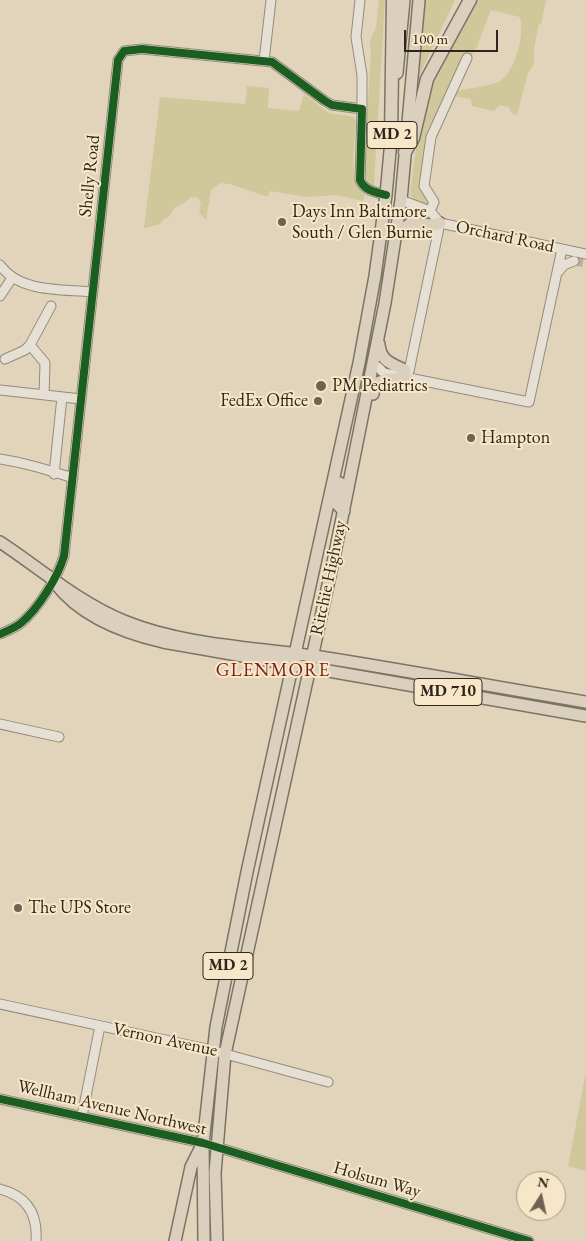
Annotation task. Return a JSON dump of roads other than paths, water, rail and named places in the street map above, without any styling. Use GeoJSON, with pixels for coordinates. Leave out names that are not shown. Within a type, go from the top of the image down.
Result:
{"type":"FeatureCollection","features":[{"type":"Feature","properties":{"kind":"highway"},"geometry":{"type":"LineString","coordinates":[[391,138],[393,0]]}},
{"type":"Feature","properties":{"kind":"highway"},"geometry":{"type":"LineString","coordinates":[[405,152],[413,138],[427,79],[470,0]]}},
{"type":"Feature","properties":{"kind":"main road","name":"Ritchie Highway"},"geometry":{"type":"LineString","coordinates":[[204,1241],[203,1143],[213,1051],[247,872],[295,660],[372,295],[386,195],[404,0]]}},
{"type":"Feature","properties":{"kind":"main road","name":"Ritchie Highway"},"geometry":{"type":"LineString","coordinates":[[218,1241],[215,1188],[225,1054],[344,511],[362,418],[375,367],[396,235],[419,0]]}},
{"type":"Feature","properties":{"kind":"main road"},"geometry":{"type":"LineString","coordinates":[[391,138],[395,170],[394,191],[400,200]]}},
{"type":"Feature","properties":{"kind":"main road"},"geometry":{"type":"LineString","coordinates":[[386,195],[392,205],[390,233],[394,248]]}},
{"type":"Feature","properties":{"kind":"main road"},"geometry":{"type":"LineString","coordinates":[[396,235],[411,224],[440,224]]}},
{"type":"Feature","properties":{"kind":"main road"},"geometry":{"type":"LineString","coordinates":[[379,338],[380,352],[384,361],[408,374]]}},
{"type":"Feature","properties":{"kind":"main road"},"geometry":{"type":"LineString","coordinates":[[362,418],[369,408],[375,384],[408,374]]}},
{"type":"Feature","properties":{"kind":"main road"},"geometry":{"type":"LineString","coordinates":[[340,447],[343,465],[337,504],[344,511]]}},
{"type":"Feature","properties":{"kind":"main road"},"geometry":{"type":"LineString","coordinates":[[0,542],[53,581],[94,606],[124,621],[182,637],[295,660]]}},
{"type":"Feature","properties":{"kind":"main road","name":"MD 710"},"geometry":{"type":"LineString","coordinates":[[295,660],[312,656],[586,702]]}},
{"type":"Feature","properties":{"kind":"main road","name":"MD 710"},"geometry":{"type":"LineString","coordinates":[[295,660],[310,668],[586,716]]}},
{"type":"Feature","properties":{"kind":"main road"},"geometry":{"type":"LineString","coordinates":[[175,1241],[191,1167],[203,1143]]}},
{"type":"Feature","properties":{"kind":"street"},"geometry":{"type":"LineString","coordinates":[[264,61],[271,0]]}},
{"type":"Feature","properties":{"kind":"street"},"geometry":{"type":"LineString","coordinates":[[360,0],[356,37],[362,75],[360,180],[362,186],[386,195]]}},
{"type":"Feature","properties":{"kind":"street","name":"Shelly Road"},"geometry":{"type":"LineString","coordinates":[[0,634],[21,624],[53,581],[62,565],[66,546],[118,60],[124,51],[142,49],[272,62],[332,105],[362,109]]}},
{"type":"Feature","properties":{"kind":"street"},"geometry":{"type":"LineString","coordinates":[[400,200],[430,211],[434,202],[424,186],[431,137],[467,58]]}},
{"type":"Feature","properties":{"kind":"street","name":"Orchard Road"},"geometry":{"type":"LineString","coordinates":[[430,211],[440,224],[586,254]]}},
{"type":"Feature","properties":{"kind":"street"},"geometry":{"type":"LineString","coordinates":[[408,374],[440,224]]}},
{"type":"Feature","properties":{"kind":"street"},"geometry":{"type":"LineString","coordinates":[[375,367],[384,373],[408,374],[424,380],[529,402],[562,249]]}},
{"type":"Feature","properties":{"kind":"street"},"geometry":{"type":"LineString","coordinates":[[558,271],[574,260]]}},
{"type":"Feature","properties":{"kind":"street"},"geometry":{"type":"LineString","coordinates":[[0,265],[12,278],[39,287],[92,292]]}},
{"type":"Feature","properties":{"kind":"street"},"geometry":{"type":"LineString","coordinates":[[0,296],[12,278]]}},
{"type":"Feature","properties":{"kind":"street"},"geometry":{"type":"LineString","coordinates":[[5,359],[30,345],[51,306]]}},
{"type":"Feature","properties":{"kind":"street"},"geometry":{"type":"LineString","coordinates":[[30,345],[45,363],[44,395]]}},
{"type":"Feature","properties":{"kind":"street"},"geometry":{"type":"LineString","coordinates":[[0,390],[81,399]]}},
{"type":"Feature","properties":{"kind":"street"},"geometry":{"type":"LineString","coordinates":[[54,474],[62,397]]}},
{"type":"Feature","properties":{"kind":"street"},"geometry":{"type":"LineString","coordinates":[[0,459],[30,463],[54,474],[73,478]]}},
{"type":"Feature","properties":{"kind":"street"},"geometry":{"type":"LineString","coordinates":[[0,724],[59,737]]}},
{"type":"Feature","properties":{"kind":"street","name":"Vernon Avenue"},"geometry":{"type":"LineString","coordinates":[[0,1004],[213,1051],[328,1082]]}},
{"type":"Feature","properties":{"kind":"street"},"geometry":{"type":"LineString","coordinates":[[82,1116],[100,1026]]}},
{"type":"Feature","properties":{"kind":"street","name":"Wellham Avenue Northwest"},"geometry":{"type":"LineString","coordinates":[[0,1099],[203,1143],[217,1148]]}},
{"type":"Feature","properties":{"kind":"street","name":"Holsum Way"},"geometry":{"type":"LineString","coordinates":[[217,1148],[529,1241]]}},
{"type":"Feature","properties":{"kind":"street"},"geometry":{"type":"LineString","coordinates":[[0,1189],[20,1197],[33,1214],[37,1225],[36,1241]]}},
{"type":"Feature","properties":{"kind":"tunnel"},"geometry":{"type":"LineString","coordinates":[[574,261],[586,263]]}},
{"type":"Feature","properties":{"kind":"place","name":"Days Inn Baltimore South / Glen Burnie"},"geometry":{"type":"Point","coordinates":[282,222]}},
{"type":"Feature","properties":{"kind":"place","name":"PM Pediatrics"},"geometry":{"type":"Point","coordinates":[321,386]}},
{"type":"Feature","properties":{"kind":"place","name":"FedEx Office"},"geometry":{"type":"Point","coordinates":[318,401]}},
{"type":"Feature","properties":{"kind":"place","name":"Hampton"},"geometry":{"type":"Point","coordinates":[471,438]}},
{"type":"Feature","properties":{"kind":"place","name":"The UPS Store"},"geometry":{"type":"Point","coordinates":[18,908]}},
{"type":"Feature","properties":{"kind":"district","name":"GLENMORE"},"geometry":{"type":"Point","coordinates":[273,671]}}]}
